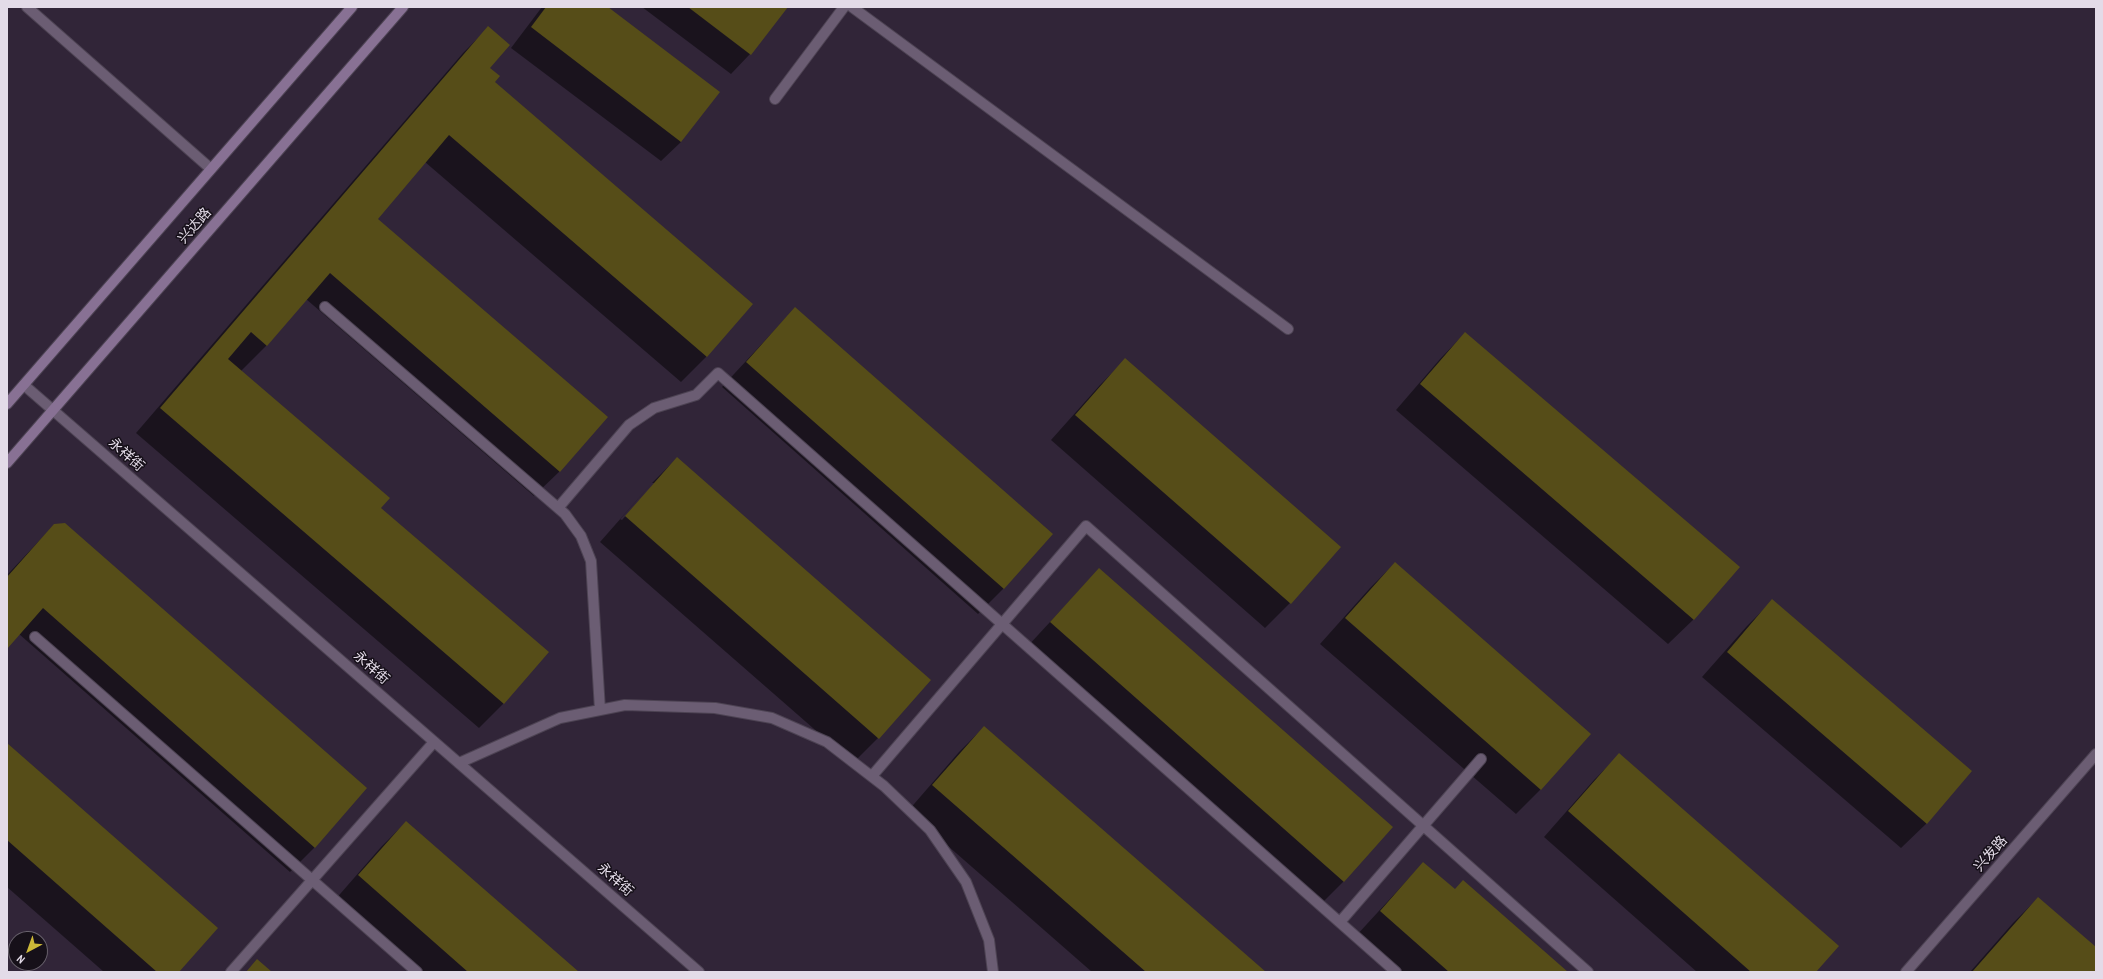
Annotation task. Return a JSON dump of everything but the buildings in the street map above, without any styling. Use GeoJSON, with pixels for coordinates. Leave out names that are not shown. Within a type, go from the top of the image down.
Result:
{"type":"FeatureCollection","features":[{"type":"Feature","properties":{"kind":"main road","name":"兴达路"},"geometry":{"type":"LineString","coordinates":[[7,404],[352,7]]}},
{"type":"Feature","properties":{"kind":"main road","name":"兴达路"},"geometry":{"type":"LineString","coordinates":[[7,463],[403,7]]}},
{"type":"Feature","properties":{"kind":"street"},"geometry":{"type":"LineString","coordinates":[[27,7],[212,169]]}},
{"type":"Feature","properties":{"kind":"street"},"geometry":{"type":"LineString","coordinates":[[775,99],[844,7]]}},
{"type":"Feature","properties":{"kind":"street"},"geometry":{"type":"LineString","coordinates":[[852,7],[1288,329]]}},
{"type":"Feature","properties":{"kind":"street"},"geometry":{"type":"LineString","coordinates":[[325,307],[565,514],[581,536],[591,560],[600,710]]}},
{"type":"Feature","properties":{"kind":"street"},"geometry":{"type":"LineString","coordinates":[[558,508],[629,425],[654,408],[696,395],[718,373],[1396,972]]}},
{"type":"Feature","properties":{"kind":"street","name":"永祥街"},"geometry":{"type":"LineString","coordinates":[[24,385],[698,972]]}},
{"type":"Feature","properties":{"kind":"street"},"geometry":{"type":"LineString","coordinates":[[872,776],[1086,526],[1588,972]]}},
{"type":"Feature","properties":{"kind":"street"},"geometry":{"type":"LineString","coordinates":[[35,637],[417,972]]}},
{"type":"Feature","properties":{"kind":"street"},"geometry":{"type":"LineString","coordinates":[[459,763],[560,718],[624,704],[715,708],[772,718],[827,742],[872,776],[930,830],[966,882],[989,940],[993,972]]}},
{"type":"Feature","properties":{"kind":"street"},"geometry":{"type":"LineString","coordinates":[[231,972],[434,742]]}},
{"type":"Feature","properties":{"kind":"street","name":"兴发路"},"geometry":{"type":"LineString","coordinates":[[1906,972],[2096,754]]}},
{"type":"Feature","properties":{"kind":"street"},"geometry":{"type":"LineString","coordinates":[[1340,922],[1481,759]]}}]}
